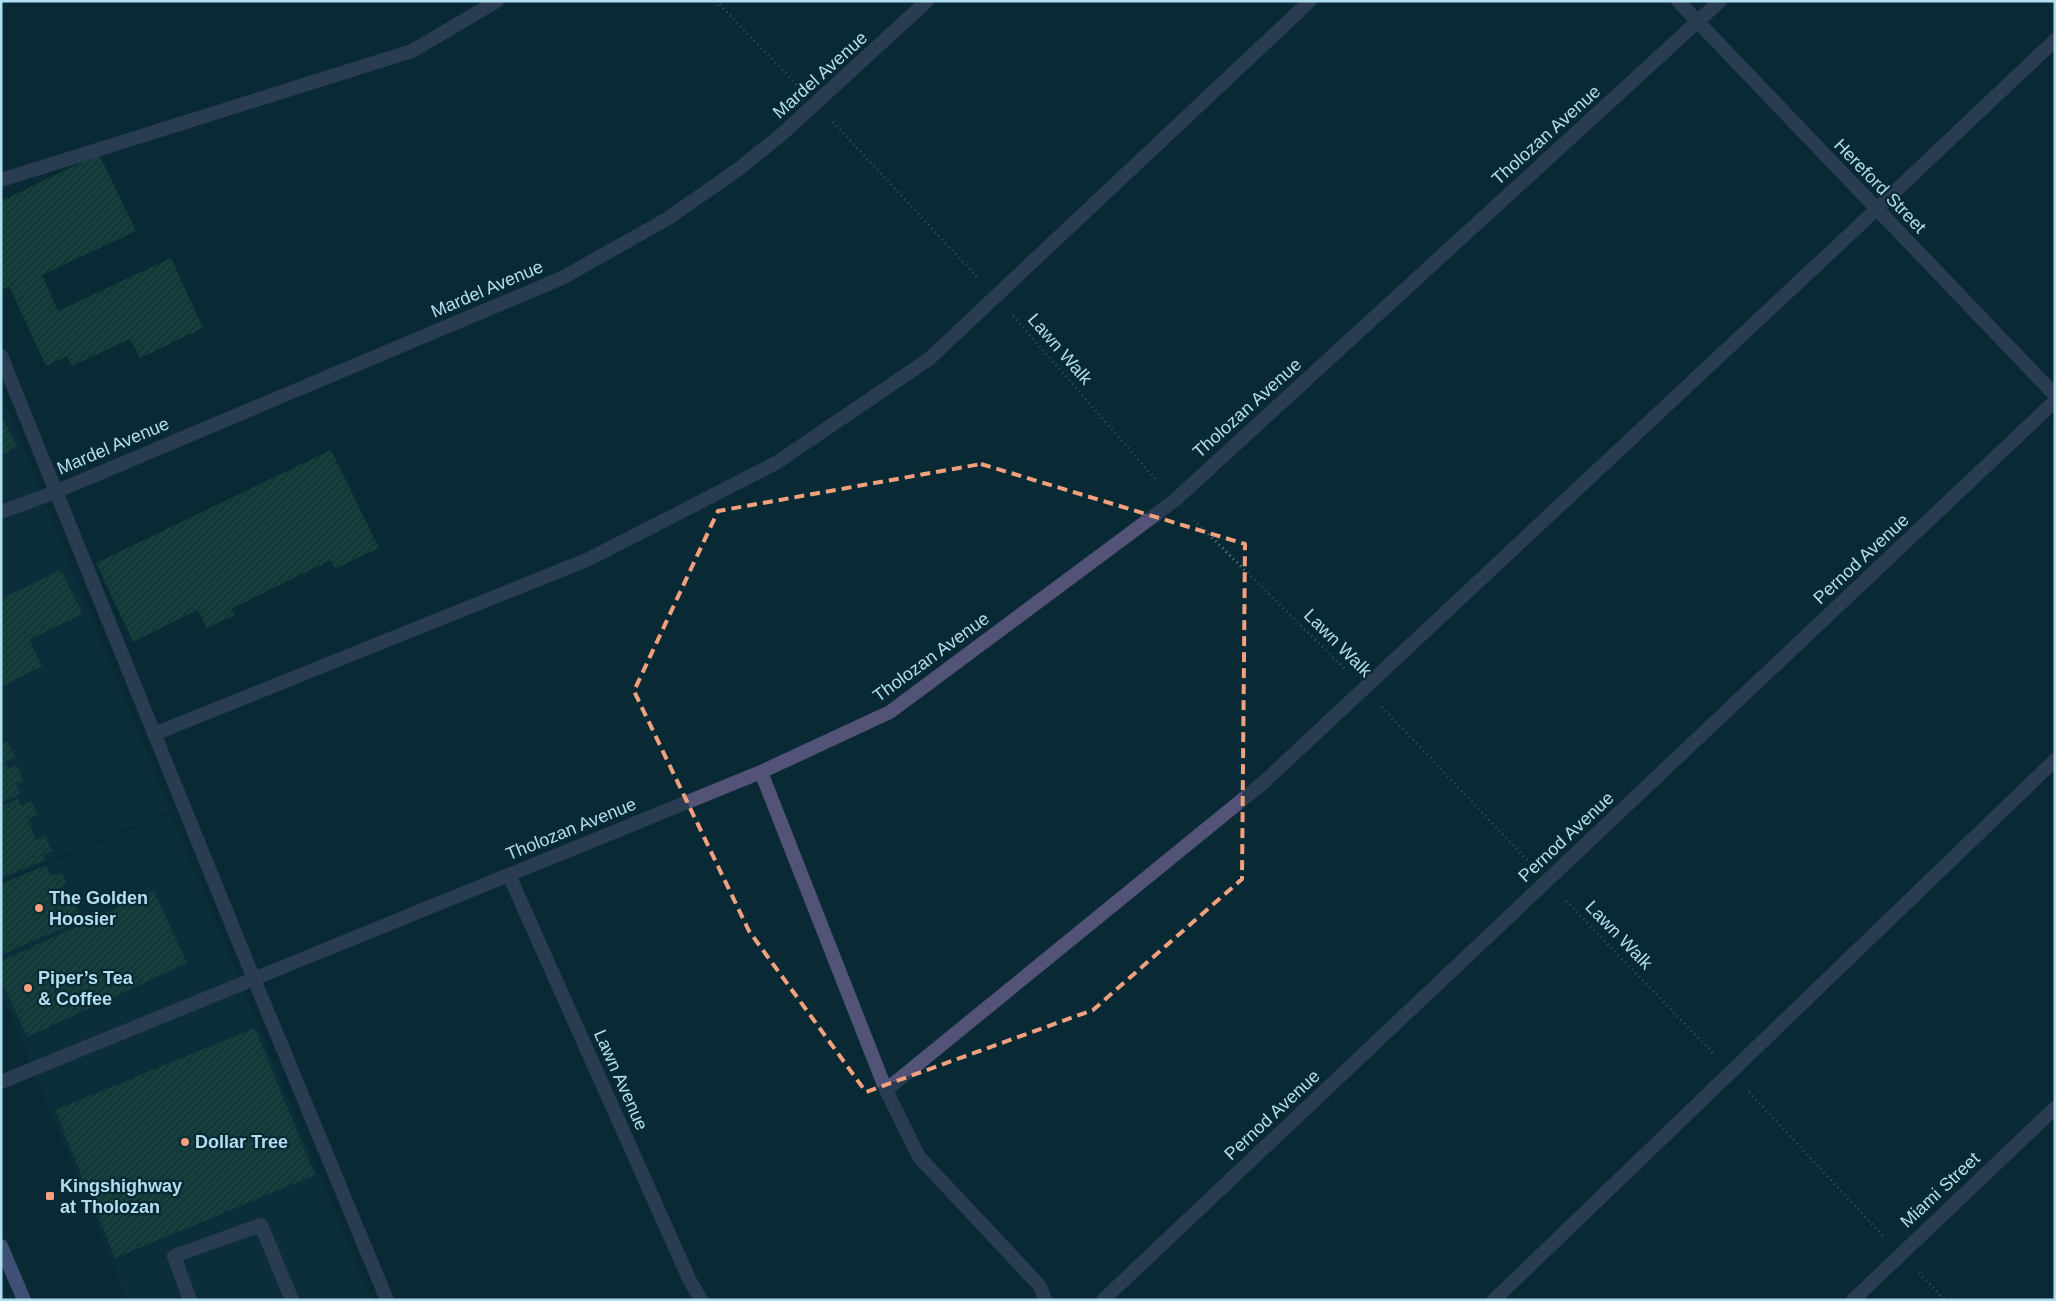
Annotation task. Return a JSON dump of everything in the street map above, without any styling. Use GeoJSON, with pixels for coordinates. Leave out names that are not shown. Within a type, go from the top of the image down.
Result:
{"type":"FeatureCollection","features":[{"type":"Feature","properties":{"kind":"main road"},"geometry":{"type":"LineString","coordinates":[[1,1246],[24,1300]]}},
{"type":"Feature","properties":{"kind":"street"},"geometry":{"type":"LineString","coordinates":[[1,180],[412,51],[497,1]]}},
{"type":"Feature","properties":{"kind":"street","name":"Mardel Avenue"},"geometry":{"type":"LineString","coordinates":[[1,512],[55,492],[562,278],[667,219],[740,168],[816,105],[927,1]]}},
{"type":"Feature","properties":{"kind":"street"},"geometry":{"type":"LineString","coordinates":[[154,734],[589,559],[776,463],[929,359],[1310,1]]}},
{"type":"Feature","properties":{"kind":"street","name":"Hereford Street"},"geometry":{"type":"LineString","coordinates":[[1678,1],[2055,395]]}},
{"type":"Feature","properties":{"kind":"street","name":"Tholozan Avenue"},"geometry":{"type":"LineString","coordinates":[[1,1082],[761,772],[890,712],[1175,500],[1720,1]]}},
{"type":"Feature","properties":{"kind":"street"},"geometry":{"type":"LineString","coordinates":[[886,1090],[1264,782],[1876,210],[2055,40]]}},
{"type":"Feature","properties":{"kind":"street"},"geometry":{"type":"LineString","coordinates":[[1,356],[253,978],[387,1300]]}},
{"type":"Feature","properties":{"kind":"street","name":"Pernod Avenue"},"geometry":{"type":"LineString","coordinates":[[1103,1300],[2055,401]]}},
{"type":"Feature","properties":{"kind":"street"},"geometry":{"type":"LineString","coordinates":[[1494,1300],[2055,760]]}},
{"type":"Feature","properties":{"kind":"street"},"geometry":{"type":"LineString","coordinates":[[761,772],[886,1090],[919,1157],[1040,1286],[1045,1300]]}},
{"type":"Feature","properties":{"kind":"street","name":"Lawn Avenue"},"geometry":{"type":"LineString","coordinates":[[509,875],[690,1281],[701,1300]]}},
{"type":"Feature","properties":{"kind":"street","name":"Miami Street"},"geometry":{"type":"LineString","coordinates":[[1853,1300],[2055,1108]]}},
{"type":"Feature","properties":{"kind":"street"},"geometry":{"type":"LineString","coordinates":[[190,1300],[174,1256],[260,1224],[292,1300]]}},
{"type":"Feature","properties":{"kind":"path","name":"Lawn Walk"},"geometry":{"type":"LineString","coordinates":[[716,1],[996,297],[1175,500],[1364,688],[1945,1300]]}},
{"type":"Feature","properties":{"kind":"highlighted area"},"geometry":{"type":"Polygon","coordinates":[[[981,464],[1245,544],[1242,879],[1093,1010],[866,1092],[749,931],[634,691],[718,511],[981,464]]]}},
{"type":"Feature","properties":{"kind":"shaded area"},"geometry":{"type":"Polygon","coordinates":[[[1,392],[170,811],[1,881],[1,392]]]}},
{"type":"Feature","properties":{"kind":"shaded area"},"geometry":{"type":"Polygon","coordinates":[[[171,813],[371,1300],[127,1300],[1,991],[1,883],[171,813]]]}},
{"type":"Feature","properties":{"kind":"building"},"geometry":{"type":"Polygon","coordinates":[[[99,154],[136,231],[42,275],[58,311],[171,258],[203,328],[140,358],[130,339],[72,366],[67,356],[46,366],[9,286],[1,290],[1,201],[99,154]]]}},
{"type":"Feature","properties":{"kind":"building"},"geometry":{"type":"Polygon","coordinates":[[[1,415],[17,447],[1,455],[1,415]]]}},
{"type":"Feature","properties":{"kind":"building"},"geometry":{"type":"Polygon","coordinates":[[[331,450],[379,548],[335,569],[331,560],[231,609],[235,615],[207,628],[198,610],[133,642],[96,563],[331,450]]]}},
{"type":"Feature","properties":{"kind":"building"},"geometry":{"type":"Polygon","coordinates":[[[61,570],[83,614],[29,640],[42,666],[1,687],[1,599],[61,570]]]}},
{"type":"Feature","properties":{"kind":"building"},"geometry":{"type":"Polygon","coordinates":[[[8,742],[15,758],[6,761],[8,769],[17,765],[23,781],[16,784],[20,794],[1,803],[1,745],[8,742]]]}},
{"type":"Feature","properties":{"kind":"building"},"geometry":{"type":"Polygon","coordinates":[[[18,799],[21,806],[31,801],[37,815],[28,819],[36,840],[45,835],[52,851],[43,855],[45,860],[1,878],[1,806],[18,799]]]}},
{"type":"Feature","properties":{"kind":"building","name":"The Golden Hoosier"},"geometry":{"type":"Polygon","coordinates":[[[46,865],[51,876],[62,872],[67,884],[56,890],[62,904],[73,899],[79,913],[67,918],[71,925],[1,955],[1,884],[46,865]]]}},
{"type":"Feature","properties":{"kind":"building"},"geometry":{"type":"Polygon","coordinates":[[[154,891],[187,963],[27,1037],[1,980],[1,961],[154,891]]]}},
{"type":"Feature","properties":{"kind":"building","name":"Dollar Tree"},"geometry":{"type":"Polygon","coordinates":[[[255,1028],[315,1175],[115,1258],[55,1110],[255,1028]]]}},
{"type":"Feature","properties":{"kind":"place","name":"The Golden Hoosier"},"geometry":{"type":"Point","coordinates":[39,908]}},
{"type":"Feature","properties":{"kind":"place","name":"Piper’s Tea & Coffee"},"geometry":{"type":"Point","coordinates":[28,988]}},
{"type":"Feature","properties":{"kind":"place","name":"Dollar Tree"},"geometry":{"type":"Point","coordinates":[185,1142]}},
{"type":"Feature","properties":{"kind":"place","name":"Kingshighway at Tholozan"},"geometry":{"type":"Point","coordinates":[50,1196]}}]}
